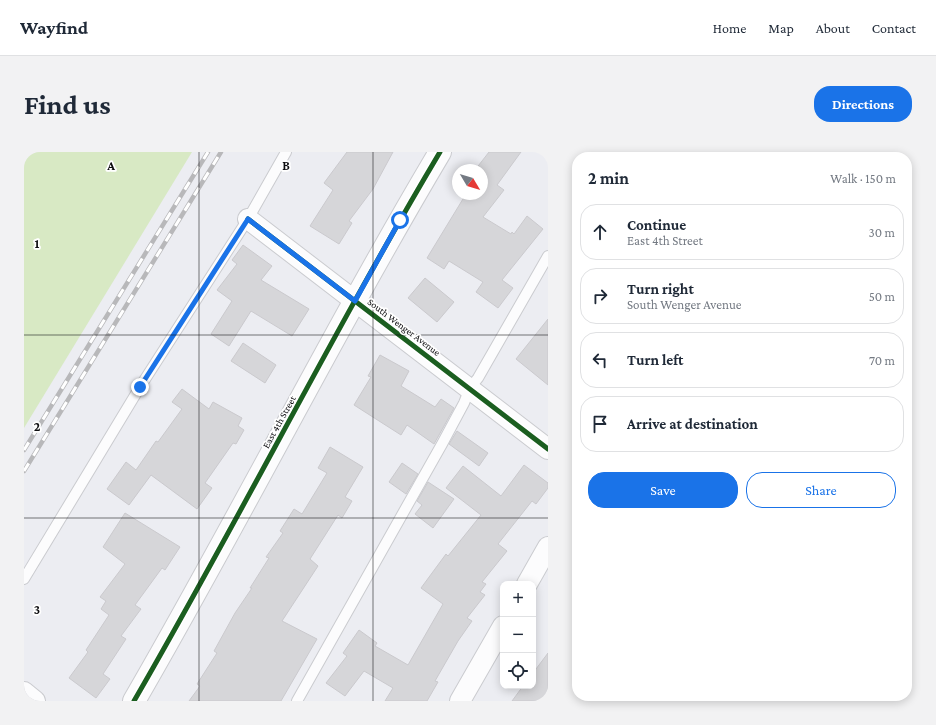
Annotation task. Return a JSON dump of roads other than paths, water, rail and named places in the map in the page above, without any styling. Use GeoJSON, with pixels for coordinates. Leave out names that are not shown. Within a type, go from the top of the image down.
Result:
{"type":"FeatureCollection","features":[{"type":"Feature","properties":{"kind":"street","name":"East 4th Street"},"geometry":{"type":"LineString","coordinates":[[134,701],[400,220],[440,152]]}},
{"type":"Feature","properties":{"kind":"street","name":"South Wenger Avenue"},"geometry":{"type":"LineString","coordinates":[[248,219],[548,449]]}},
{"type":"Feature","properties":{"kind":"street"},"geometry":{"type":"LineString","coordinates":[[529,581],[548,547]]}},
{"type":"Feature","properties":{"kind":"street"},"geometry":{"type":"LineString","coordinates":[[460,701],[500,631]]}},
{"type":"Feature","properties":{"kind":"street"},"geometry":{"type":"LineString","coordinates":[[24,692],[35,701]]}},
{"type":"Feature","properties":{"kind":"lane"},"geometry":{"type":"LineString","coordinates":[[24,579],[140,387],[248,219],[286,152]]}},
{"type":"Feature","properties":{"kind":"lane"},"geometry":{"type":"LineString","coordinates":[[297,701],[446,437],[464,403],[470,388],[478,378],[548,256]]}},
{"type":"Feature","properties":{"kind":"railway"},"geometry":{"type":"LineString","coordinates":[[24,450],[208,152]]}},
{"type":"Feature","properties":{"kind":"railway"},"geometry":{"type":"LineString","coordinates":[[24,471],[221,152]]}}]}
